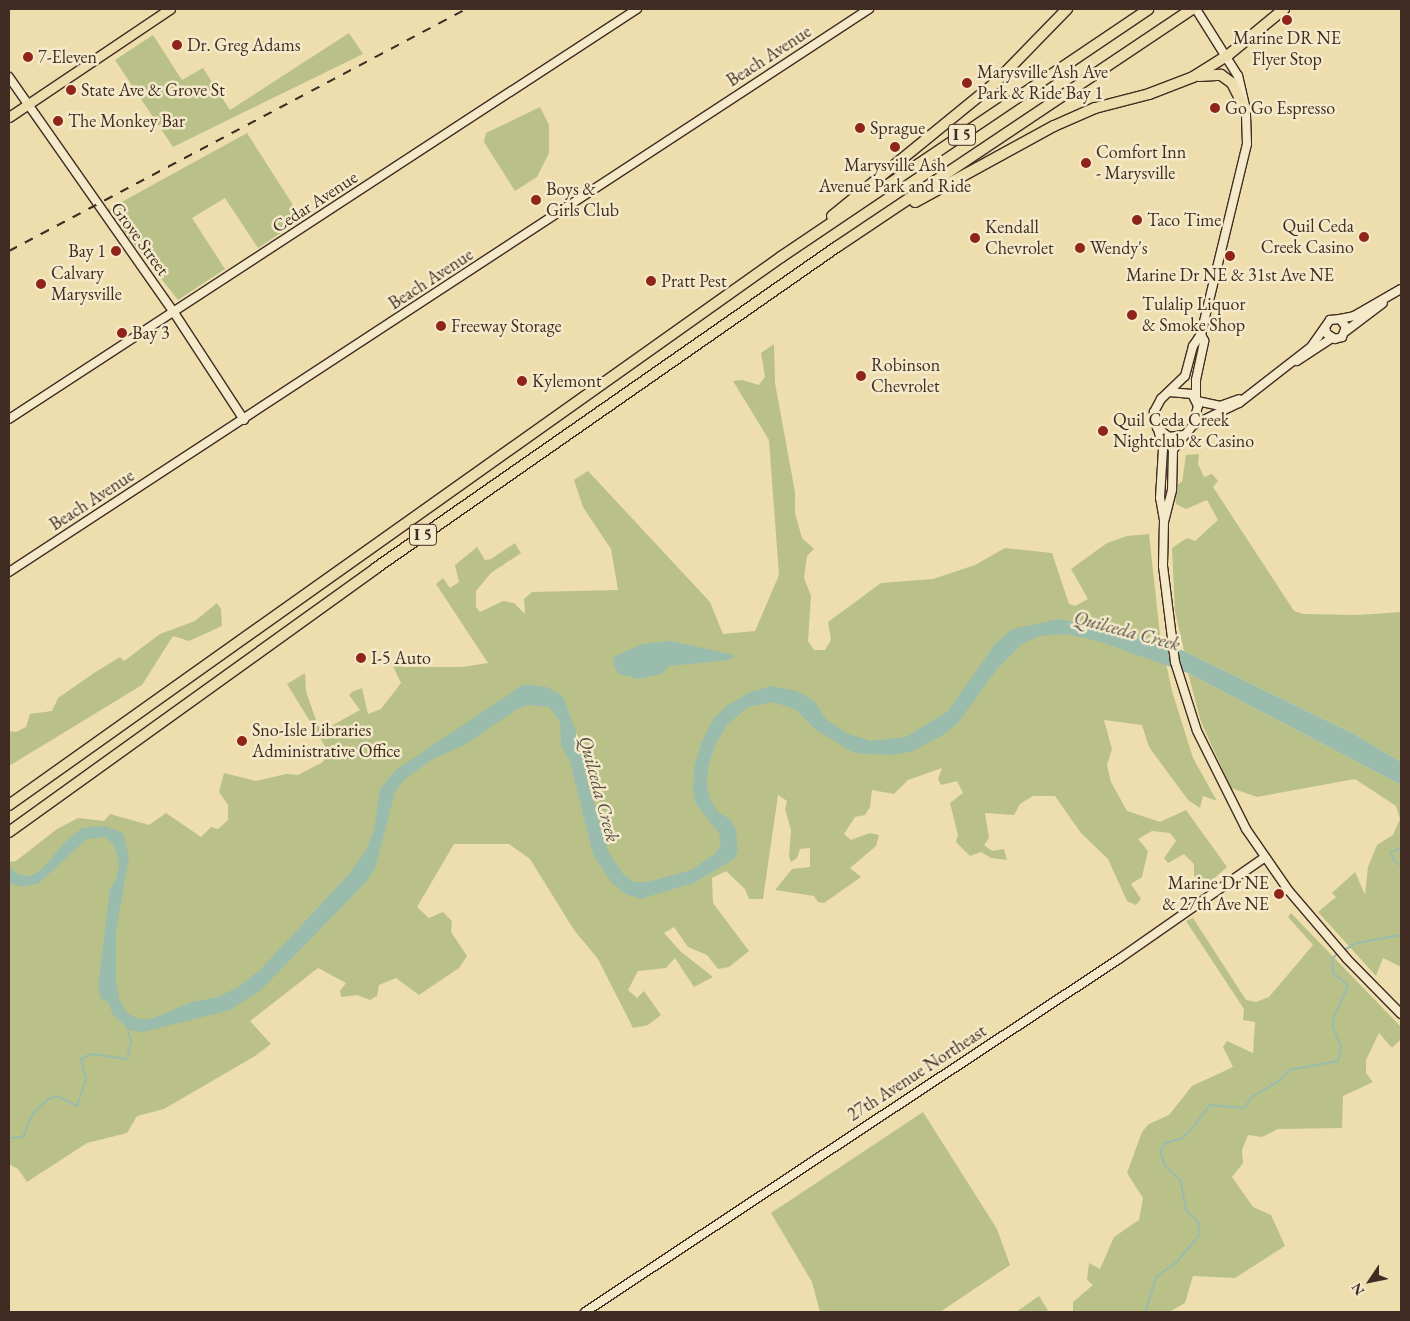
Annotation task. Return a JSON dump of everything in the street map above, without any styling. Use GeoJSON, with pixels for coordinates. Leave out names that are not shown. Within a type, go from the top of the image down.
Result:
{"type":"FeatureCollection","features":[{"type":"Feature","properties":{"kind":"highway"},"geometry":{"type":"LineString","coordinates":[[781,257],[994,84],[1067,9]]}},
{"type":"Feature","properties":{"kind":"highway","name":"I 5"},"geometry":{"type":"LineString","coordinates":[[9,804],[781,257],[1148,9]]}},
{"type":"Feature","properties":{"kind":"highway","name":"I 5"},"geometry":{"type":"LineString","coordinates":[[11,831],[376,568],[838,246],[1194,9]]}},
{"type":"Feature","properties":{"kind":"highway"},"geometry":{"type":"LineString","coordinates":[[838,246],[1054,126],[1095,108],[1149,94],[1193,77],[1227,56],[1284,9]]}},
{"type":"Feature","properties":{"kind":"highway"},"geometry":{"type":"LineString","coordinates":[[1193,77],[1221,75],[1232,83],[1246,110]]}},
{"type":"Feature","properties":{"kind":"main road"},"geometry":{"type":"LineString","coordinates":[[9,117],[170,9]]}},
{"type":"Feature","properties":{"kind":"street","name":"Cedar Avenue"},"geometry":{"type":"LineString","coordinates":[[9,419],[637,9]]}},
{"type":"Feature","properties":{"kind":"street","name":"Beach Avenue"},"geometry":{"type":"LineString","coordinates":[[9,572],[244,420],[869,9]]}},
{"type":"Feature","properties":{"kind":"street"},"geometry":{"type":"LineString","coordinates":[[1194,9],[1227,56],[1242,88],[1246,110],[1246,147],[1201,334],[1193,346],[1185,376],[1156,406],[1157,428],[1163,449],[1160,498],[1164,521],[1164,592],[1175,662],[1197,731],[1229,800],[1265,857],[1318,926],[1401,1014]]}},
{"type":"Feature","properties":{"kind":"street","name":"Grove Street"},"geometry":{"type":"LineString","coordinates":[[9,77],[26,104],[173,312],[244,420]]}},
{"type":"Feature","properties":{"kind":"street"},"geometry":{"type":"LineString","coordinates":[[1290,364],[1309,356],[1332,338],[1342,337],[1346,331],[1401,289]]}},
{"type":"Feature","properties":{"kind":"street"},"geometry":{"type":"LineString","coordinates":[[1193,424],[1229,409],[1290,364],[1315,344],[1330,320],[1349,318],[1388,298]]}},
{"type":"Feature","properties":{"kind":"street"},"geometry":{"type":"LineString","coordinates":[[1340,319],[1345,324],[1346,331]]}},
{"type":"Feature","properties":{"kind":"street"},"geometry":{"type":"LineString","coordinates":[[1325,328],[1332,338]]}},
{"type":"Feature","properties":{"kind":"street"},"geometry":{"type":"LineString","coordinates":[[1164,521],[1172,490],[1174,450],[1193,424],[1197,413],[1196,380],[1204,341],[1201,334]]}},
{"type":"Feature","properties":{"kind":"street"},"geometry":{"type":"LineString","coordinates":[[1169,392],[1186,391],[1196,400],[1220,406],[1246,396]]}},
{"type":"Feature","properties":{"kind":"street"},"geometry":{"type":"LineString","coordinates":[[1157,428],[1169,437],[1184,434]]}},
{"type":"Feature","properties":{"kind":"street","name":"27th Avenue Northeast"},"geometry":{"type":"LineString","coordinates":[[585,1312],[1119,959],[1265,857]]}},
{"type":"Feature","properties":{"kind":"green space"},"geometry":{"type":"Polygon","coordinates":[[[349,33],[363,54],[173,147],[115,60],[153,35],[182,80],[203,68],[230,110],[349,33]]]}},
{"type":"Feature","properties":{"kind":"green space"},"geometry":{"type":"Polygon","coordinates":[[[540,107],[549,125],[549,153],[537,177],[515,191],[484,142],[486,133],[540,107]]]}},
{"type":"Feature","properties":{"kind":"green space"},"geometry":{"type":"Polygon","coordinates":[[[247,133],[302,219],[258,248],[225,198],[192,218],[225,269],[178,300],[107,210],[247,133]]]}},
{"type":"Feature","properties":{"kind":"green space"},"geometry":{"type":"Polygon","coordinates":[[[774,344],[775,383],[795,492],[795,513],[802,538],[814,549],[807,556],[804,578],[811,596],[808,641],[814,650],[825,650],[831,640],[828,622],[881,583],[933,579],[975,565],[1005,548],[1052,553],[1069,604],[1075,606],[1088,599],[1071,569],[1107,543],[1127,536],[1149,534],[1160,635],[1172,691],[1193,758],[1217,801],[1203,796],[1200,808],[1188,800],[1149,747],[1142,725],[1104,720],[1112,749],[1107,765],[1111,782],[1127,811],[1160,822],[1186,810],[1227,867],[1210,882],[1201,885],[1194,875],[1194,864],[1184,854],[1168,863],[1164,858],[1176,841],[1170,833],[1152,831],[1138,839],[1148,851],[1142,877],[1131,884],[1141,899],[1136,905],[1127,901],[1108,859],[1081,833],[1055,796],[1033,796],[1020,804],[1014,815],[985,813],[989,838],[984,845],[992,851],[1004,849],[1007,860],[991,858],[981,852],[970,856],[956,842],[958,835],[950,803],[963,793],[957,781],[941,785],[938,779],[942,768],[908,780],[894,794],[872,790],[870,807],[865,815],[855,817],[844,834],[851,840],[870,833],[879,835],[876,846],[850,868],[861,877],[824,903],[818,902],[814,896],[775,890],[792,869],[810,867],[810,848],[800,849],[797,858],[791,862],[789,856],[791,830],[785,809],[787,801],[778,795],[763,899],[749,899],[745,889],[726,871],[712,878],[713,903],[749,951],[729,967],[718,969],[707,955],[688,947],[674,927],[664,933],[680,951],[713,977],[694,987],[675,958],[666,968],[638,971],[628,990],[637,998],[644,991],[661,1015],[648,1025],[633,1028],[598,959],[574,930],[530,859],[509,844],[454,844],[417,907],[429,918],[443,912],[452,921],[451,932],[467,956],[459,968],[419,995],[396,978],[379,985],[377,996],[370,1000],[357,995],[341,997],[340,991],[346,983],[318,968],[250,1021],[271,1044],[255,1056],[164,1109],[137,1116],[127,1133],[87,1143],[27,1182],[18,1169],[9,1164],[9,862],[16,861],[57,829],[78,818],[104,821],[110,814],[149,825],[166,813],[201,837],[211,827],[218,829],[228,820],[228,805],[219,792],[224,773],[256,781],[286,774],[298,775],[323,762],[328,751],[287,684],[305,673],[306,691],[318,726],[324,730],[360,710],[349,695],[362,688],[368,714],[381,709],[401,683],[391,662],[404,667],[463,667],[488,663],[436,584],[443,578],[450,588],[459,582],[455,565],[477,547],[485,560],[491,559],[515,543],[521,553],[491,573],[476,591],[476,607],[480,612],[503,601],[514,603],[525,614],[524,599],[532,592],[618,590],[611,549],[583,507],[574,480],[588,471],[710,602],[723,634],[755,631],[779,575],[769,440],[733,381],[742,380],[759,385],[765,377],[761,353],[774,344]]]}},
{"type":"Feature","properties":{"kind":"green space"},"geometry":{"type":"Polygon","coordinates":[[[1199,454],[1198,464],[1204,477],[1212,474],[1218,481],[1213,487],[1294,611],[1304,614],[1358,615],[1401,612],[1401,762],[1354,734],[1184,651],[1175,611],[1172,548],[1187,538],[1195,541],[1218,520],[1207,500],[1186,509],[1176,504],[1174,486],[1182,482],[1186,455],[1199,454]]]}},
{"type":"Feature","properties":{"kind":"green space"},"geometry":{"type":"Polygon","coordinates":[[[217,603],[221,609],[222,626],[189,641],[173,636],[142,685],[9,766],[9,731],[16,732],[26,727],[30,714],[52,711],[58,698],[94,673],[120,657],[124,661],[160,634],[195,621],[217,603]]]}},
{"type":"Feature","properties":{"kind":"green space"},"geometry":{"type":"Polygon","coordinates":[[[1188,673],[1401,785],[1401,967],[1383,958],[1376,976],[1318,912],[1336,897],[1332,893],[1355,872],[1365,895],[1368,867],[1377,845],[1393,835],[1400,819],[1396,806],[1355,779],[1257,797],[1231,788],[1201,722],[1188,673]]]}},
{"type":"Feature","properties":{"kind":"green space"},"geometry":{"type":"Polygon","coordinates":[[[1291,913],[1401,1027],[1401,1039],[1392,1048],[1379,1033],[1366,1060],[1366,1073],[1373,1082],[1343,1096],[1342,1128],[1278,1129],[1262,1137],[1248,1135],[1242,1150],[1243,1163],[1232,1177],[1253,1207],[1271,1215],[1285,1246],[1235,1278],[1193,1276],[1185,1303],[1169,1312],[1073,1312],[1073,1302],[1093,1285],[1087,1280],[1089,1263],[1100,1269],[1114,1237],[1139,1220],[1143,1198],[1127,1173],[1142,1132],[1149,1124],[1169,1115],[1192,1086],[1233,1067],[1223,1047],[1227,1041],[1253,1053],[1255,1022],[1243,1020],[1244,1009],[1186,921],[1193,918],[1246,1000],[1256,1002],[1269,997],[1313,945],[1288,917],[1291,913]]]}},
{"type":"Feature","properties":{"kind":"green space"},"geometry":{"type":"Polygon","coordinates":[[[923,1112],[997,1229],[1010,1265],[940,1312],[820,1312],[812,1282],[771,1213],[923,1112]]]}},
{"type":"Feature","properties":{"kind":"green space"},"geometry":{"type":"Polygon","coordinates":[[[1039,1296],[1049,1312],[1016,1312],[1039,1296]]]}},
{"type":"Feature","properties":{"kind":"shaded area","name":"Quilceda Creek"},"geometry":{"type":"Polygon","coordinates":[[[1059,619],[1151,639],[1184,651],[1354,734],[1401,762],[1401,785],[1188,673],[1101,642],[1067,634],[1039,636],[1022,644],[997,669],[957,724],[941,736],[911,752],[891,755],[854,753],[816,730],[795,709],[772,702],[748,707],[727,725],[716,743],[708,767],[707,787],[711,801],[718,812],[731,820],[736,830],[738,852],[734,859],[694,883],[640,899],[624,893],[611,882],[593,854],[570,762],[561,745],[560,721],[549,707],[528,705],[519,708],[464,745],[431,760],[403,781],[395,792],[375,869],[366,882],[261,990],[230,1010],[143,1032],[130,1030],[113,1015],[108,1002],[101,999],[98,986],[110,888],[116,880],[119,864],[114,845],[105,837],[87,839],[39,883],[22,887],[9,883],[9,866],[19,875],[30,876],[41,870],[67,840],[82,828],[105,826],[123,833],[129,857],[116,932],[116,982],[120,1001],[127,1013],[138,1019],[151,1019],[192,1002],[218,997],[238,987],[260,970],[350,873],[366,850],[374,830],[380,789],[396,770],[524,684],[547,687],[563,696],[585,757],[584,766],[588,784],[609,853],[623,874],[634,882],[647,882],[691,870],[716,853],[721,844],[719,833],[696,804],[693,791],[694,767],[701,743],[714,718],[728,705],[750,692],[772,686],[797,691],[814,701],[826,719],[848,734],[871,741],[906,737],[948,711],[995,644],[1012,629],[1059,619]]]}},
{"type":"Feature","properties":{"kind":"shaded area"},"geometry":{"type":"Polygon","coordinates":[[[671,641],[735,656],[729,660],[669,666],[662,674],[639,679],[618,674],[613,657],[642,644],[671,641]]]}},
{"type":"Feature","properties":{"kind":"waterway"},"geometry":{"type":"LineString","coordinates":[[1401,848],[1391,852],[1393,859],[1401,866]]}},
{"type":"Feature","properties":{"kind":"waterway"},"geometry":{"type":"LineString","coordinates":[[1342,951],[1357,943],[1401,935]]}},
{"type":"Feature","properties":{"kind":"waterway"},"geometry":{"type":"LineString","coordinates":[[1145,1312],[1157,1276],[1175,1264],[1200,1234],[1198,1222],[1186,1210],[1181,1181],[1165,1166],[1160,1151],[1165,1143],[1182,1138],[1191,1130],[1210,1105],[1244,1108],[1252,1097],[1279,1081],[1289,1070],[1338,1061],[1341,1046],[1333,1027],[1334,1016],[1348,986],[1333,972],[1332,959],[1338,953]]}},
{"type":"Feature","properties":{"kind":"waterway"},"geometry":{"type":"LineString","coordinates":[[9,1138],[23,1137],[33,1113],[48,1099],[57,1096],[77,1106],[86,1080],[81,1059],[91,1054],[127,1059],[131,1042],[127,1027]]}},
{"type":"Feature","properties":{"kind":"railway"},"geometry":{"type":"LineString","coordinates":[[9,251],[466,9]]}},
{"type":"Feature","properties":{"kind":"place","name":"Marine DR NE Flyer Stop"},"geometry":{"type":"Point","coordinates":[1287,20]}},
{"type":"Feature","properties":{"kind":"place","name":"Dr. Greg Adams"},"geometry":{"type":"Point","coordinates":[177,45]}},
{"type":"Feature","properties":{"kind":"place","name":"7-Eleven"},"geometry":{"type":"Point","coordinates":[28,57]}},
{"type":"Feature","properties":{"kind":"place","name":"Marysville Ash Ave Park & Ride Bay 1"},"geometry":{"type":"Point","coordinates":[967,83]}},
{"type":"Feature","properties":{"kind":"place","name":"State Ave & Grove St"},"geometry":{"type":"Point","coordinates":[71,90]}},
{"type":"Feature","properties":{"kind":"place","name":"Go Go Espresso"},"geometry":{"type":"Point","coordinates":[1215,108]}},
{"type":"Feature","properties":{"kind":"place","name":"The Monkey Bar"},"geometry":{"type":"Point","coordinates":[58,121]}},
{"type":"Feature","properties":{"kind":"place","name":"Sprague"},"geometry":{"type":"Point","coordinates":[860,128]}},
{"type":"Feature","properties":{"kind":"place","name":"Marysville Ash Avenue Park and Ride"},"geometry":{"type":"Point","coordinates":[895,147]}},
{"type":"Feature","properties":{"kind":"place","name":"Comfort Inn - Marysville"},"geometry":{"type":"Point","coordinates":[1086,163]}},
{"type":"Feature","properties":{"kind":"place","name":"Boys & Girls Club"},"geometry":{"type":"Point","coordinates":[536,200]}},
{"type":"Feature","properties":{"kind":"place","name":"Taco Time"},"geometry":{"type":"Point","coordinates":[1137,220]}},
{"type":"Feature","properties":{"kind":"place","name":"Quil Ceda Creek Casino"},"geometry":{"type":"Point","coordinates":[1364,237]}},
{"type":"Feature","properties":{"kind":"place","name":"Kendall Chevrolet"},"geometry":{"type":"Point","coordinates":[975,238]}},
{"type":"Feature","properties":{"kind":"place","name":"Wendy's"},"geometry":{"type":"Point","coordinates":[1080,248]}},
{"type":"Feature","properties":{"kind":"place","name":"Bay 1"},"geometry":{"type":"Point","coordinates":[116,251]}},
{"type":"Feature","properties":{"kind":"place","name":"Marine Dr NE & 31st Ave NE"},"geometry":{"type":"Point","coordinates":[1230,256]}},
{"type":"Feature","properties":{"kind":"place","name":"Pratt Pest"},"geometry":{"type":"Point","coordinates":[651,281]}},
{"type":"Feature","properties":{"kind":"place","name":"Calvary Marysville"},"geometry":{"type":"Point","coordinates":[41,284]}},
{"type":"Feature","properties":{"kind":"place","name":"Tulalip Liquor & Smoke Shop"},"geometry":{"type":"Point","coordinates":[1132,315]}},
{"type":"Feature","properties":{"kind":"place","name":"Freeway Storage"},"geometry":{"type":"Point","coordinates":[441,326]}},
{"type":"Feature","properties":{"kind":"place","name":"Bay 3"},"geometry":{"type":"Point","coordinates":[122,333]}},
{"type":"Feature","properties":{"kind":"place","name":"Robinson Chevrolet"},"geometry":{"type":"Point","coordinates":[861,376]}},
{"type":"Feature","properties":{"kind":"place","name":"Kylemont"},"geometry":{"type":"Point","coordinates":[522,381]}},
{"type":"Feature","properties":{"kind":"place","name":"Quil Ceda Creek Nightclub & Casino"},"geometry":{"type":"Point","coordinates":[1103,431]}},
{"type":"Feature","properties":{"kind":"place","name":"I-5 Auto"},"geometry":{"type":"Point","coordinates":[361,658]}},
{"type":"Feature","properties":{"kind":"place","name":"Sno-Isle Libraries Administrative Office"},"geometry":{"type":"Point","coordinates":[242,741]}},
{"type":"Feature","properties":{"kind":"place","name":"Marine Dr NE & 27th Ave NE"},"geometry":{"type":"Point","coordinates":[1279,894]}}]}
